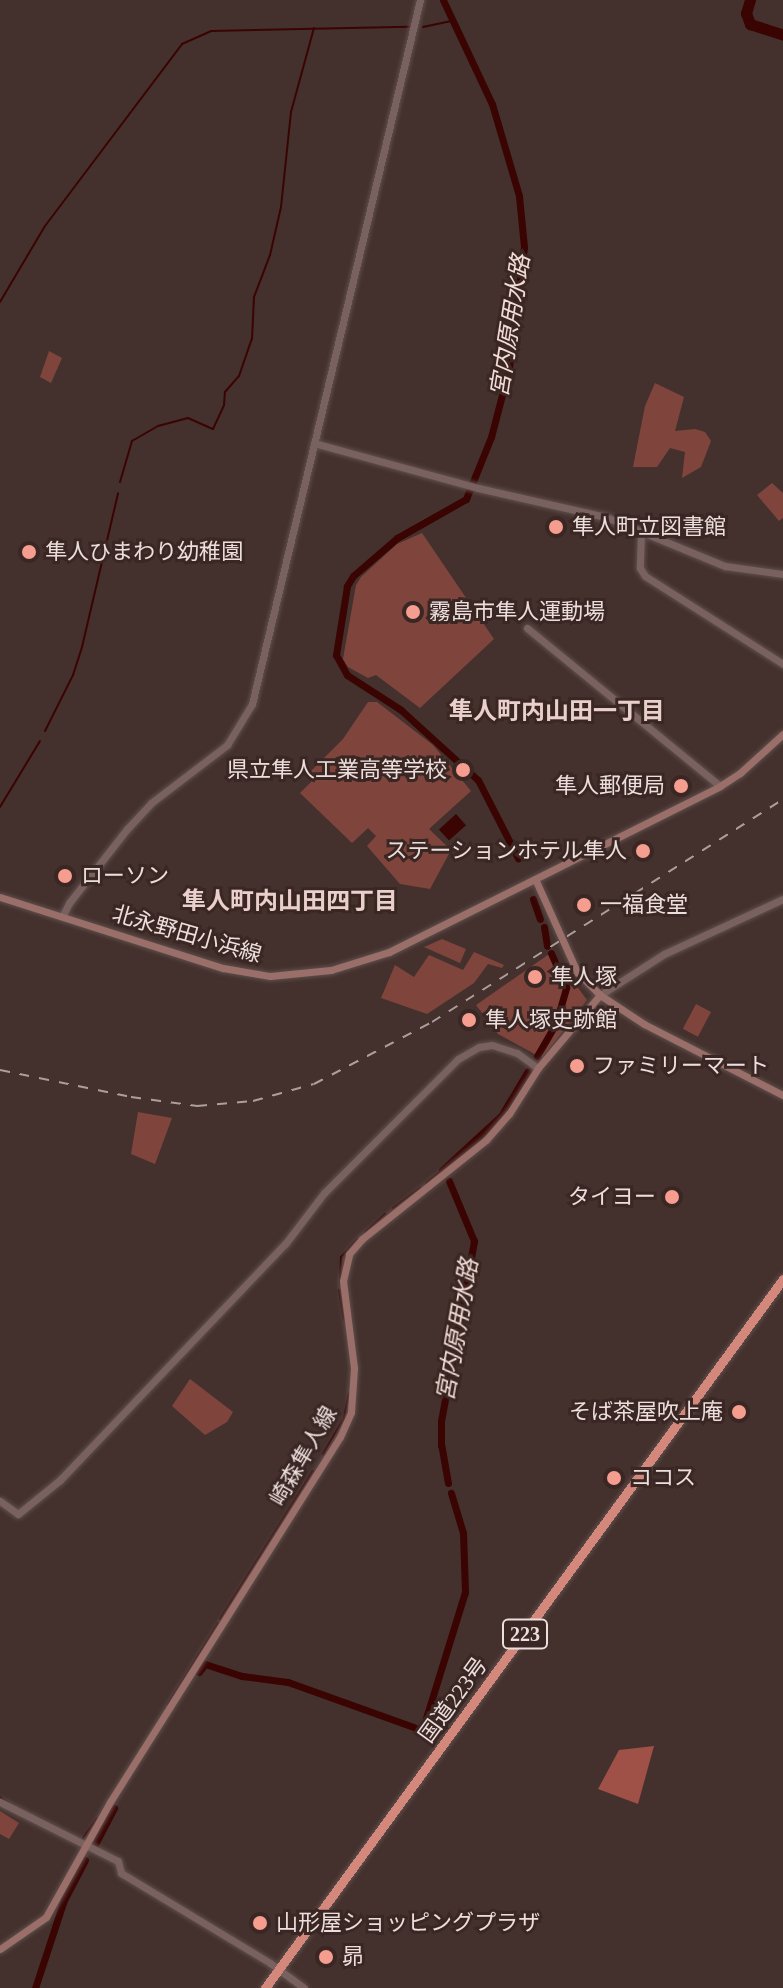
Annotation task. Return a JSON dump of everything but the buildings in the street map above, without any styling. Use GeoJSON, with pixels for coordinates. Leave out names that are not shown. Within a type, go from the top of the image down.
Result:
{"type":"FeatureCollection","features":[{"type":"Feature","properties":{"kind":"highway","name":"国道223号"},"geometry":{"type":"LineString","coordinates":[[265,1988],[783,1279]]}},
{"type":"Feature","properties":{"kind":"main road"},"geometry":{"type":"LineString","coordinates":[[783,734],[740,773],[720,786],[536,881],[571,962],[600,995],[644,1024],[783,1095]]}},
{"type":"Feature","properties":{"kind":"main road","name":"北永野田小浜線"},"geometry":{"type":"LineString","coordinates":[[0,897],[223,968],[270,976],[331,970],[389,952],[536,881]]}},
{"type":"Feature","properties":{"kind":"main road","name":"崎森隼人線"},"geometry":{"type":"LineString","coordinates":[[0,1949],[46,1917],[86,1844],[321,1467],[351,1412],[354,1368],[343,1281],[349,1254],[362,1239],[486,1140],[509,1114],[538,1068],[600,995]]}},
{"type":"Feature","properties":{"kind":"street"},"geometry":{"type":"LineString","coordinates":[[63,915],[127,829],[151,803],[227,745],[252,704],[420,0]]}},
{"type":"Feature","properties":{"kind":"street"},"geometry":{"type":"LineString","coordinates":[[314,443],[478,488],[606,517],[725,566],[783,574]]}},
{"type":"Feature","properties":{"kind":"street"},"geometry":{"type":"LineString","coordinates":[[641,533],[640,568],[645,576],[783,664]]}},
{"type":"Feature","properties":{"kind":"street"},"geometry":{"type":"LineString","coordinates":[[527,628],[720,786]]}},
{"type":"Feature","properties":{"kind":"street"},"geometry":{"type":"LineString","coordinates":[[600,995],[664,954],[783,899]]}},
{"type":"Feature","properties":{"kind":"street"},"geometry":{"type":"LineString","coordinates":[[0,1501],[18,1514],[60,1480],[285,1244],[324,1193],[458,1059],[479,1047],[492,1045],[517,1053],[538,1068]]}},
{"type":"Feature","properties":{"kind":"street"},"geometry":{"type":"LineString","coordinates":[[0,1802],[118,1861],[121,1873],[304,1988]]}},
{"type":"Feature","properties":{"kind":"shaded area"},"geometry":{"type":"Polygon","coordinates":[[[49,351],[62,358],[51,383],[40,377],[49,351]]]}},
{"type":"Feature","properties":{"kind":"shaded area"},"geometry":{"type":"Polygon","coordinates":[[[655,383],[684,397],[675,431],[695,429],[705,432],[711,441],[701,467],[682,478],[685,452],[670,448],[657,467],[633,467],[645,406],[655,383]]]}},
{"type":"Feature","properties":{"kind":"shaded area"},"geometry":{"type":"Polygon","coordinates":[[[772,483],[783,493],[783,518],[779,521],[757,495],[772,483]]]}},
{"type":"Feature","properties":{"kind":"shaded area","name":"霧島市隼人運動場"},"geometry":{"type":"Polygon","coordinates":[[[422,533],[494,639],[420,708],[376,675],[368,678],[348,667],[343,659],[356,585],[361,577],[397,544],[422,533]]]}},
{"type":"Feature","properties":{"kind":"shaded area"},"geometry":{"type":"Polygon","coordinates":[[[368,702],[377,702],[433,745],[471,791],[429,829],[451,850],[430,889],[400,884],[367,846],[376,836],[368,828],[352,843],[300,793],[315,778],[310,772],[343,739],[368,702]]]}},
{"type":"Feature","properties":{"kind":"shaded area"},"geometry":{"type":"Polygon","coordinates":[[[456,814],[466,825],[449,841],[439,829],[456,814]]]}},
{"type":"Feature","properties":{"kind":"shaded area"},"geometry":{"type":"Polygon","coordinates":[[[442,939],[466,949],[460,963],[424,947],[442,939]]]}},
{"type":"Feature","properties":{"kind":"shaded area"},"geometry":{"type":"Polygon","coordinates":[[[474,952],[504,965],[502,968],[488,964],[474,983],[427,1014],[381,998],[395,965],[414,977],[429,955],[463,970],[474,952]]]}},
{"type":"Feature","properties":{"kind":"shaded area"},"geometry":{"type":"Polygon","coordinates":[[[552,952],[587,1000],[542,1058],[498,1034],[476,1005],[552,952]]]}},
{"type":"Feature","properties":{"kind":"shaded area"},"geometry":{"type":"Polygon","coordinates":[[[696,1004],[711,1012],[698,1037],[683,1029],[696,1004]]]}},
{"type":"Feature","properties":{"kind":"shaded area"},"geometry":{"type":"Polygon","coordinates":[[[138,1112],[172,1118],[155,1164],[131,1154],[138,1112]]]}},
{"type":"Feature","properties":{"kind":"shaded area"},"geometry":{"type":"Polygon","coordinates":[[[190,1379],[233,1412],[227,1422],[205,1435],[172,1406],[190,1379]]]}},
{"type":"Feature","properties":{"kind":"shaded area"},"geometry":{"type":"Polygon","coordinates":[[[654,1746],[638,1804],[598,1789],[619,1750],[654,1746]]]}},
{"type":"Feature","properties":{"kind":"shaded area"},"geometry":{"type":"Polygon","coordinates":[[[0,1811],[19,1823],[9,1839],[0,1834],[0,1811]]]}},
{"type":"Feature","properties":{"kind":"waterway","name":"宮内原用水路"},"geometry":{"type":"LineString","coordinates":[[443,0],[492,104],[519,196],[524,247],[509,368],[491,437],[466,499],[397,538],[353,576],[347,586],[336,655],[347,675],[401,710],[478,780],[518,858]]}},
{"type":"Feature","properties":{"kind":"waterway"},"geometry":{"type":"LineString","coordinates":[[750,0],[746,13],[750,24],[783,35]]}},
{"type":"Feature","properties":{"kind":"waterway"},"geometry":{"type":"LineString","coordinates":[[423,27],[452,21]]}},
{"type":"Feature","properties":{"kind":"waterway"},"geometry":{"type":"LineString","coordinates":[[0,302],[45,226],[182,44],[211,31],[409,27]]}},
{"type":"Feature","properties":{"kind":"waterway"},"geometry":{"type":"LineString","coordinates":[[120,482],[132,441],[158,426],[188,418],[213,429],[224,405],[225,392],[239,376],[252,339],[254,297],[270,255],[281,207],[291,112],[314,28]]}},
{"type":"Feature","properties":{"kind":"waterway"},"geometry":{"type":"LineString","coordinates":[[45,731],[73,675],[82,647],[118,493]]}},
{"type":"Feature","properties":{"kind":"waterway"},"geometry":{"type":"LineString","coordinates":[[0,807],[40,741]]}},
{"type":"Feature","properties":{"kind":"waterway","name":"宮内原用水路"},"geometry":{"type":"LineString","coordinates":[[533,899],[540,919]]}},
{"type":"Feature","properties":{"kind":"waterway","name":"宮内原用水路"},"geometry":{"type":"LineString","coordinates":[[544,927],[547,946]]}},
{"type":"Feature","properties":{"kind":"waterway","name":"宮内原用水路"},"geometry":{"type":"LineString","coordinates":[[537,1056],[556,1023],[566,987],[551,953]]}},
{"type":"Feature","properties":{"kind":"waterway","name":"宮内原用水路"},"geometry":{"type":"LineString","coordinates":[[564,970],[572,981]]}},
{"type":"Feature","properties":{"kind":"waterway","name":"宮内原用水路"},"geometry":{"type":"LineString","coordinates":[[442,1170],[501,1116],[528,1071]]}},
{"type":"Feature","properties":{"kind":"waterway"},"geometry":{"type":"LineString","coordinates":[[426,1183],[442,1170]]}},
{"type":"Feature","properties":{"kind":"waterway","name":"宮内原用水路"},"geometry":{"type":"LineString","coordinates":[[448,1483],[441,1445],[441,1421],[474,1241],[449,1181]]}},
{"type":"Feature","properties":{"kind":"waterway"},"geometry":{"type":"LineString","coordinates":[[393,1208],[420,1188]]}},
{"type":"Feature","properties":{"kind":"waterway"},"geometry":{"type":"LineString","coordinates":[[365,1232],[385,1214]]}},
{"type":"Feature","properties":{"kind":"waterway"},"geometry":{"type":"LineString","coordinates":[[340,1284],[341,1257],[357,1239]]}},
{"type":"Feature","properties":{"kind":"waterway"},"geometry":{"type":"LineString","coordinates":[[339,1290],[344,1320]]}},
{"type":"Feature","properties":{"kind":"waterway"},"geometry":{"type":"LineString","coordinates":[[323,1454],[344,1418],[349,1393]]}},
{"type":"Feature","properties":{"kind":"waterway"},"geometry":{"type":"LineString","coordinates":[[220,1619],[313,1471]]}},
{"type":"Feature","properties":{"kind":"waterway","name":"宮内原用水路"},"geometry":{"type":"LineString","coordinates":[[426,1718],[465,1592],[463,1533],[451,1493]]}},
{"type":"Feature","properties":{"kind":"waterway"},"geometry":{"type":"LineString","coordinates":[[168,1704],[218,1623]]}},
{"type":"Feature","properties":{"kind":"waterway","name":"宮内原用水路"},"geometry":{"type":"LineString","coordinates":[[199,1672],[205,1664],[242,1676],[288,1682],[414,1727]]}},
{"type":"Feature","properties":{"kind":"waterway"},"geometry":{"type":"LineString","coordinates":[[0,1797],[9,1803]]}},
{"type":"Feature","properties":{"kind":"waterway","name":"宮内原用水路"},"geometry":{"type":"LineString","coordinates":[[94,1846],[114,1808]]}},
{"type":"Feature","properties":{"kind":"waterway"},"geometry":{"type":"LineString","coordinates":[[83,1838],[97,1818]]}},
{"type":"Feature","properties":{"kind":"waterway","name":"宮内原用水路"},"geometry":{"type":"LineString","coordinates":[[35,1988],[64,1900],[85,1860]]}},
{"type":"Feature","properties":{"kind":"railway"},"geometry":{"type":"LineString","coordinates":[[0,1070],[131,1097],[197,1106],[253,1101],[314,1084],[432,1022],[783,799]]}},
{"type":"Feature","properties":{"kind":"place","name":"隼人町立図書館"},"geometry":{"type":"Point","coordinates":[556,527]}},
{"type":"Feature","properties":{"kind":"place","name":"隼人ひまわり幼稚園"},"geometry":{"type":"Point","coordinates":[29,552]}},
{"type":"Feature","properties":{"kind":"place","name":"霧島市隼人運動場"},"geometry":{"type":"Point","coordinates":[413,612]}},
{"type":"Feature","properties":{"kind":"place","name":"県立隼人工業高等学校"},"geometry":{"type":"Point","coordinates":[463,770]}},
{"type":"Feature","properties":{"kind":"place","name":"隼人郵便局"},"geometry":{"type":"Point","coordinates":[681,786]}},
{"type":"Feature","properties":{"kind":"place","name":"ステーションホテル隼人"},"geometry":{"type":"Point","coordinates":[643,851]}},
{"type":"Feature","properties":{"kind":"place","name":"ローソン"},"geometry":{"type":"Point","coordinates":[65,876]}},
{"type":"Feature","properties":{"kind":"place","name":"一福食堂"},"geometry":{"type":"Point","coordinates":[584,905]}},
{"type":"Feature","properties":{"kind":"place","name":"隼人塚"},"geometry":{"type":"Point","coordinates":[535,977]}},
{"type":"Feature","properties":{"kind":"place","name":"隼人塚史跡館"},"geometry":{"type":"Point","coordinates":[469,1020]}},
{"type":"Feature","properties":{"kind":"place","name":"ファミリーマート"},"geometry":{"type":"Point","coordinates":[577,1066]}},
{"type":"Feature","properties":{"kind":"place","name":"タイヨー"},"geometry":{"type":"Point","coordinates":[672,1197]}},
{"type":"Feature","properties":{"kind":"place","name":"そば茶屋吹上庵"},"geometry":{"type":"Point","coordinates":[739,1412]}},
{"type":"Feature","properties":{"kind":"place","name":"ココス"},"geometry":{"type":"Point","coordinates":[614,1478]}},
{"type":"Feature","properties":{"kind":"place","name":"山形屋ショッピングプラザ"},"geometry":{"type":"Point","coordinates":[260,1923]}},
{"type":"Feature","properties":{"kind":"place","name":"昴"},"geometry":{"type":"Point","coordinates":[326,1957]}},
{"type":"Feature","properties":{"kind":"district","name":"隼人町内山田一丁目"},"geometry":{"type":"Point","coordinates":[557,712]}},
{"type":"Feature","properties":{"kind":"district","name":"隼人町内山田四丁目"},"geometry":{"type":"Point","coordinates":[290,902]}}]}
